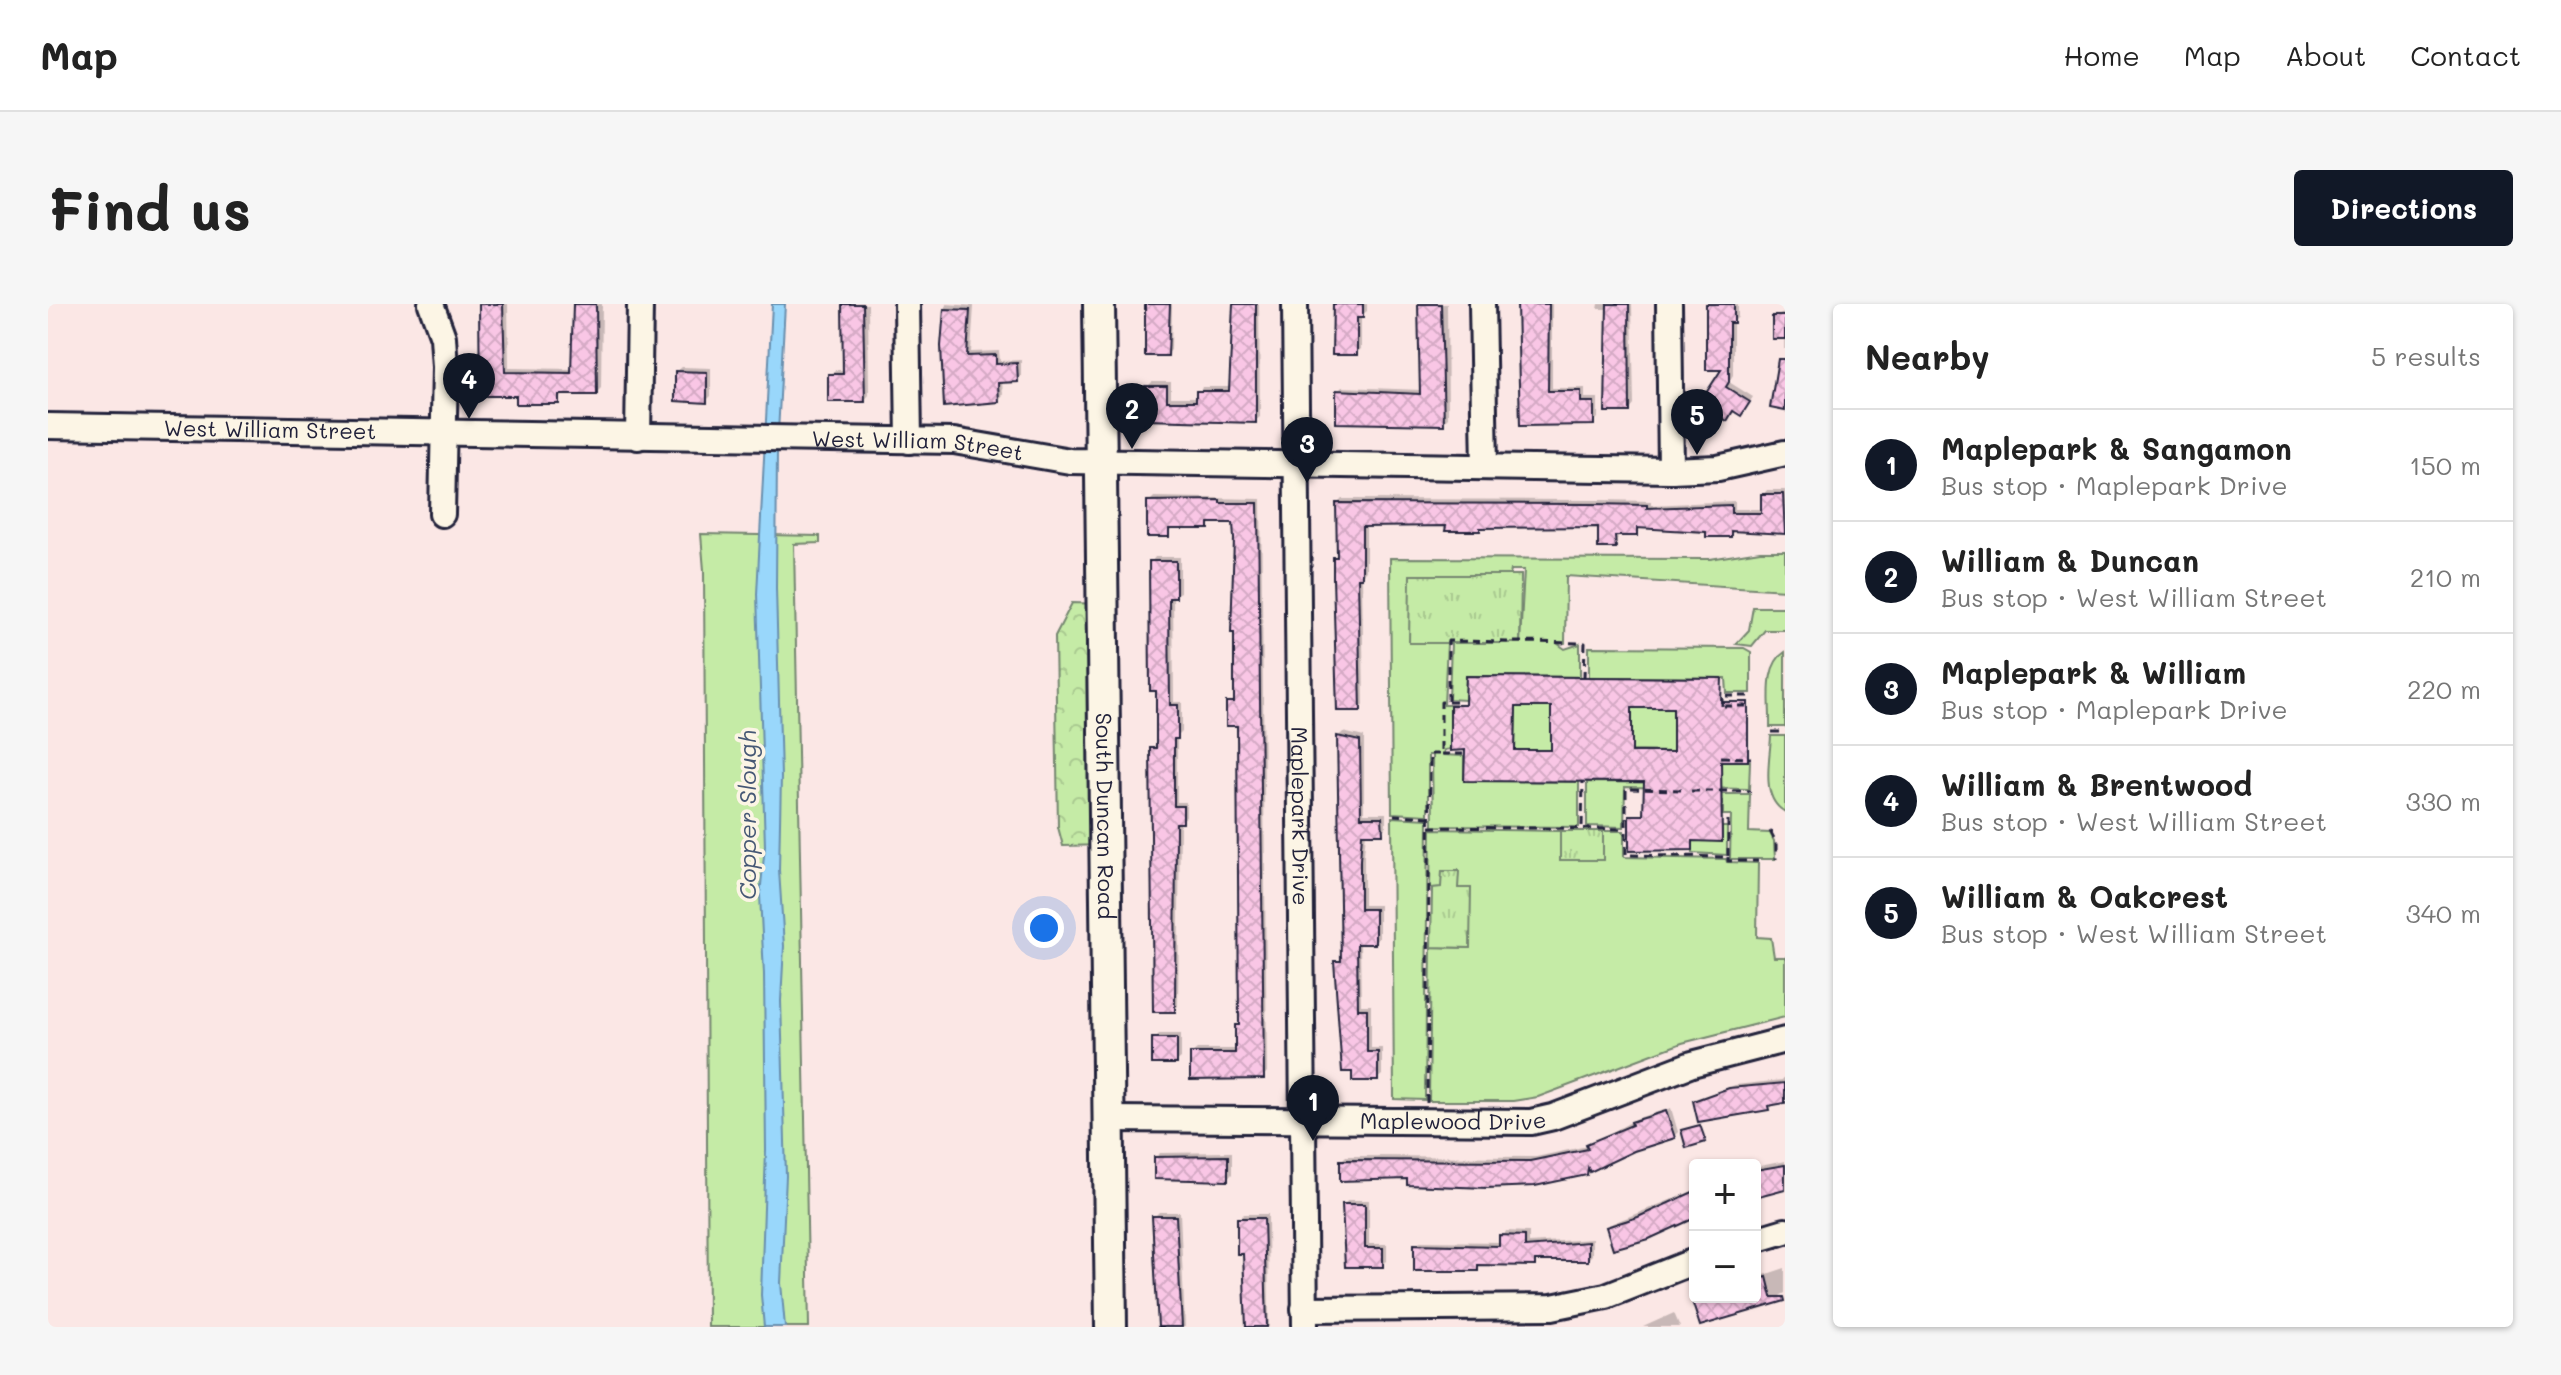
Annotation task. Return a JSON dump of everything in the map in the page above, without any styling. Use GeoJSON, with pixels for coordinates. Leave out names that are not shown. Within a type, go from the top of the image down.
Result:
{"type":"FeatureCollection","features":[{"type":"Feature","properties":{"kind":"main road","name":"South Duncan Road"},"geometry":{"type":"LineString","coordinates":[[1099,304],[1111,1327]]}},
{"type":"Feature","properties":{"kind":"street"},"geometry":{"type":"LineString","coordinates":[[431,304],[444,352],[442,514]]}},
{"type":"Feature","properties":{"kind":"street"},"geometry":{"type":"LineString","coordinates":[[638,437],[640,304]]}},
{"type":"Feature","properties":{"kind":"street"},"geometry":{"type":"LineString","coordinates":[[907,304],[909,441]]}},
{"type":"Feature","properties":{"kind":"street","name":"Maplepark Drive"},"geometry":{"type":"LineString","coordinates":[[1295,304],[1304,1318]]}},
{"type":"Feature","properties":{"kind":"street"},"geometry":{"type":"LineString","coordinates":[[1482,304],[1485,467]]}},
{"type":"Feature","properties":{"kind":"street"},"geometry":{"type":"LineString","coordinates":[[1669,304],[1671,470]]}},
{"type":"Feature","properties":{"kind":"street","name":"West William Street"},"geometry":{"type":"LineString","coordinates":[[48,426],[954,441],[1053,460],[1671,470],[1718,468],[1785,453]]}},
{"type":"Feature","properties":{"kind":"street","name":"Maplewood Drive"},"geometry":{"type":"LineString","coordinates":[[1109,1119],[1303,1123],[1531,1122],[1692,1064],[1785,1040]]}},
{"type":"Feature","properties":{"kind":"street"},"geometry":{"type":"LineString","coordinates":[[1761,1238],[1785,1231]]}},
{"type":"Feature","properties":{"kind":"street"},"geometry":{"type":"LineString","coordinates":[[1304,1318],[1552,1307],[1606,1296],[1689,1263]]}},
{"type":"Feature","properties":{"kind":"path"},"geometry":{"type":"LineString","coordinates":[[1448,702],[1448,641],[1585,643],[1584,677]]}},
{"type":"Feature","properties":{"kind":"path"},"geometry":{"type":"LineString","coordinates":[[1752,696],[1722,696],[1722,706],[1752,706]]}},
{"type":"Feature","properties":{"kind":"path"},"geometry":{"type":"LineString","coordinates":[[1441,754],[1441,702],[1462,702]]}},
{"type":"Feature","properties":{"kind":"path"},"geometry":{"type":"LineString","coordinates":[[1772,732],[1785,732]]}},
{"type":"Feature","properties":{"kind":"path"},"geometry":{"type":"LineString","coordinates":[[1427,1103],[1430,754],[1463,754]]}},
{"type":"Feature","properties":{"kind":"path"},"geometry":{"type":"LineString","coordinates":[[1721,757],[1751,758]]}},
{"type":"Feature","properties":{"kind":"path"},"geometry":{"type":"LineString","coordinates":[[1582,828],[1583,782]]}},
{"type":"Feature","properties":{"kind":"path"},"geometry":{"type":"LineString","coordinates":[[1681,790],[1626,789],[1626,855],[1728,857]]}},
{"type":"Feature","properties":{"kind":"path"},"geometry":{"type":"LineString","coordinates":[[1691,791],[1751,791]]}},
{"type":"Feature","properties":{"kind":"path"},"geometry":{"type":"LineString","coordinates":[[1394,815],[1429,817]]}},
{"type":"Feature","properties":{"kind":"path"},"geometry":{"type":"LineString","coordinates":[[1723,819],[1728,819],[1728,861],[1758,861]]}},
{"type":"Feature","properties":{"kind":"path"},"geometry":{"type":"LineString","coordinates":[[1430,827],[1626,829]]}},
{"type":"Feature","properties":{"kind":"path"},"geometry":{"type":"LineString","coordinates":[[1770,831],[1776,842],[1776,859]]}},
{"type":"Feature","properties":{"kind":"path"},"geometry":{"type":"LineString","coordinates":[[1687,850],[1687,856]]}},
{"type":"Feature","properties":{"kind":"green space"},"geometry":{"type":"Polygon","coordinates":[[[701,534],[820,536],[820,543],[794,544],[809,1327],[708,1327],[704,570],[701,534]]]}},
{"type":"Feature","properties":{"kind":"green space"},"geometry":{"type":"Polygon","coordinates":[[[1760,551],[1785,551],[1785,590],[1566,576],[1565,643],[1558,644],[1565,649],[1580,644],[1580,677],[1466,676],[1465,700],[1449,699],[1451,643],[1520,643],[1524,570],[1511,570],[1510,575],[1411,643],[1447,643],[1444,705],[1450,705],[1450,749],[1444,750],[1443,755],[1464,756],[1464,780],[1579,782],[1579,827],[1433,826],[1432,755],[1428,755],[1428,815],[1392,813],[1390,558],[1710,559],[1760,551]]]}},
{"type":"Feature","properties":{"kind":"green space"},"geometry":{"type":"Polygon","coordinates":[[[1410,575],[1521,575],[1520,643],[1409,643],[1410,575]]]}},
{"type":"Feature","properties":{"kind":"green space"},"geometry":{"type":"Polygon","coordinates":[[[1072,603],[1103,604],[1106,845],[1063,846],[1058,827],[1055,636],[1072,603]]]}},
{"type":"Feature","properties":{"kind":"green space"},"geometry":{"type":"Polygon","coordinates":[[[1753,607],[1785,607],[1785,630],[1765,630],[1752,646],[1736,644],[1749,630],[1753,607]]]}},
{"type":"Feature","properties":{"kind":"green space"},"geometry":{"type":"Polygon","coordinates":[[[1589,647],[1744,648],[1751,652],[1751,693],[1727,693],[1726,678],[1589,677],[1589,647]]]}},
{"type":"Feature","properties":{"kind":"green space"},"geometry":{"type":"Polygon","coordinates":[[[1785,652],[1785,727],[1770,727],[1771,676],[1778,658],[1785,652]]]}},
{"type":"Feature","properties":{"kind":"green space"},"geometry":{"type":"Polygon","coordinates":[[[1516,707],[1551,707],[1551,750],[1515,750],[1516,707]]]}},
{"type":"Feature","properties":{"kind":"green space"},"geometry":{"type":"Polygon","coordinates":[[[1632,708],[1673,708],[1673,752],[1632,751],[1632,708]]]}},
{"type":"Feature","properties":{"kind":"green space"},"geometry":{"type":"Polygon","coordinates":[[[1771,736],[1785,736],[1785,812],[1777,806],[1769,788],[1771,736]]]}},
{"type":"Feature","properties":{"kind":"green space"},"geometry":{"type":"Polygon","coordinates":[[[1721,761],[1750,761],[1749,789],[1691,788],[1721,783],[1721,761]]]}},
{"type":"Feature","properties":{"kind":"green space"},"geometry":{"type":"Polygon","coordinates":[[[1587,782],[1681,783],[1681,788],[1625,787],[1624,827],[1587,826],[1587,782]]]}},
{"type":"Feature","properties":{"kind":"green space"},"geometry":{"type":"Polygon","coordinates":[[[1691,794],[1750,794],[1749,832],[1770,833],[1774,841],[1775,859],[1730,859],[1731,815],[1723,815],[1723,801],[1691,800],[1691,794]]]}},
{"type":"Feature","properties":{"kind":"green space"},"geometry":{"type":"Polygon","coordinates":[[[1392,817],[1428,819],[1425,1100],[1394,1099],[1392,817]]]}},
{"type":"Feature","properties":{"kind":"green space"},"geometry":{"type":"Polygon","coordinates":[[[1722,827],[1727,827],[1727,855],[1693,853],[1693,841],[1722,841],[1722,827]]]}},
{"type":"Feature","properties":{"kind":"green space"},"geometry":{"type":"Polygon","coordinates":[[[1431,829],[1560,831],[1561,860],[1603,860],[1603,831],[1624,831],[1624,857],[1726,859],[1727,862],[1758,863],[1757,937],[1771,938],[1774,957],[1785,957],[1785,1017],[1682,1043],[1538,1097],[1513,1101],[1429,1101],[1431,947],[1470,948],[1470,888],[1458,888],[1458,871],[1441,888],[1430,888],[1431,829]]]}},
{"type":"Feature","properties":{"kind":"green space"},"geometry":{"type":"Polygon","coordinates":[[[1560,831],[1603,831],[1603,860],[1560,860],[1560,831]]]}},
{"type":"Feature","properties":{"kind":"green space"},"geometry":{"type":"Polygon","coordinates":[[[1442,871],[1459,871],[1458,888],[1471,888],[1470,948],[1431,947],[1432,888],[1441,887],[1442,871]]]}},
{"type":"Feature","properties":{"kind":"water"},"geometry":{"type":"Polygon","coordinates":[[[772,304],[785,304],[777,451],[776,588],[781,777],[779,870],[784,946],[781,1001],[786,1176],[781,1283],[785,1327],[764,1327],[761,1295],[766,1150],[760,895],[765,846],[757,594],[772,304]]]}},
{"type":"Feature","properties":{"kind":"building"},"geometry":{"type":"Polygon","coordinates":[[[479,304],[503,304],[505,372],[571,373],[573,304],[596,304],[597,395],[559,395],[559,404],[516,404],[516,396],[480,396],[479,304]]]}},
{"type":"Feature","properties":{"kind":"building"},"geometry":{"type":"Polygon","coordinates":[[[842,304],[863,304],[865,402],[828,402],[828,374],[843,374],[842,304]]]}},
{"type":"Feature","properties":{"kind":"building"},"geometry":{"type":"Polygon","coordinates":[[[1145,304],[1170,304],[1168,356],[1145,356],[1145,304]]]}},
{"type":"Feature","properties":{"kind":"building"},"geometry":{"type":"Polygon","coordinates":[[[1233,304],[1256,304],[1256,423],[1145,420],[1145,386],[1167,386],[1167,401],[1196,401],[1196,391],[1229,391],[1233,304]]]}},
{"type":"Feature","properties":{"kind":"building"},"geometry":{"type":"Polygon","coordinates":[[[1333,304],[1363,304],[1363,318],[1357,318],[1357,355],[1332,355],[1333,304]]]}},
{"type":"Feature","properties":{"kind":"building"},"geometry":{"type":"Polygon","coordinates":[[[1418,304],[1441,304],[1444,425],[1336,423],[1336,390],[1420,394],[1418,304]]]}},
{"type":"Feature","properties":{"kind":"building"},"geometry":{"type":"Polygon","coordinates":[[[1517,304],[1549,304],[1548,391],[1581,391],[1581,402],[1594,402],[1594,425],[1520,426],[1517,304]]]}},
{"type":"Feature","properties":{"kind":"building"},"geometry":{"type":"Polygon","coordinates":[[[1607,304],[1629,304],[1630,412],[1605,412],[1607,304]]]}},
{"type":"Feature","properties":{"kind":"building"},"geometry":{"type":"Polygon","coordinates":[[[1706,304],[1734,304],[1734,323],[1729,323],[1729,382],[1726,387],[1750,402],[1741,416],[1733,411],[1727,421],[1707,408],[1713,398],[1706,393],[1721,370],[1706,370],[1706,304]]]}},
{"type":"Feature","properties":{"kind":"building"},"geometry":{"type":"Polygon","coordinates":[[[944,309],[970,310],[967,356],[996,355],[996,364],[1017,363],[1018,382],[998,383],[999,402],[944,407],[941,346],[944,309]]]}},
{"type":"Feature","properties":{"kind":"building"},"geometry":{"type":"Polygon","coordinates":[[[1772,316],[1785,316],[1785,339],[1772,339],[1772,316]]]}},
{"type":"Feature","properties":{"kind":"building"},"geometry":{"type":"Polygon","coordinates":[[[1778,359],[1785,359],[1785,411],[1770,408],[1778,359]]]}},
{"type":"Feature","properties":{"kind":"building"},"geometry":{"type":"Polygon","coordinates":[[[675,371],[707,372],[707,403],[675,401],[675,371]]]}},
{"type":"Feature","properties":{"kind":"building"},"geometry":{"type":"Polygon","coordinates":[[[1761,494],[1783,494],[1785,534],[1731,531],[1731,537],[1706,537],[1706,532],[1637,528],[1637,536],[1615,536],[1616,548],[1598,548],[1598,527],[1445,531],[1446,526],[1362,527],[1362,578],[1358,578],[1361,711],[1337,711],[1333,578],[1333,557],[1337,557],[1336,503],[1592,504],[1647,505],[1647,508],[1731,505],[1731,513],[1761,513],[1761,494]]]}},
{"type":"Feature","properties":{"kind":"building"},"geometry":{"type":"Polygon","coordinates":[[[1220,500],[1220,503],[1258,503],[1264,1079],[1190,1080],[1190,1053],[1235,1053],[1235,1025],[1239,1025],[1237,726],[1226,726],[1226,702],[1234,702],[1234,633],[1231,633],[1233,523],[1209,523],[1209,529],[1169,529],[1169,537],[1147,537],[1147,501],[1220,500]]]}},
{"type":"Feature","properties":{"kind":"building"},"geometry":{"type":"Polygon","coordinates":[[[1149,561],[1176,561],[1176,598],[1169,598],[1170,705],[1178,705],[1178,739],[1174,739],[1174,806],[1183,806],[1183,823],[1176,823],[1175,1012],[1153,1012],[1150,748],[1156,748],[1156,691],[1150,691],[1149,561]]]}},
{"type":"Feature","properties":{"kind":"building"},"geometry":{"type":"Polygon","coordinates":[[[1466,676],[1722,678],[1721,702],[1748,702],[1748,761],[1721,761],[1722,842],[1693,841],[1693,850],[1629,851],[1629,815],[1643,815],[1644,782],[1464,781],[1465,750],[1450,751],[1450,705],[1465,705],[1466,676]],[[1516,707],[1515,750],[1551,750],[1551,707],[1516,707]],[[1632,708],[1632,752],[1673,752],[1673,708],[1632,708]]]}},
{"type":"Feature","properties":{"kind":"building"},"geometry":{"type":"Polygon","coordinates":[[[1337,736],[1360,741],[1361,817],[1382,817],[1383,834],[1362,834],[1360,860],[1360,909],[1375,909],[1375,944],[1357,944],[1358,1009],[1367,1009],[1367,1052],[1378,1052],[1378,1081],[1352,1081],[1352,1072],[1342,1072],[1334,961],[1341,961],[1337,736]]]}},
{"type":"Feature","properties":{"kind":"building"},"geometry":{"type":"Polygon","coordinates":[[[1152,1038],[1177,1038],[1177,1064],[1152,1064],[1152,1038]]]}},
{"type":"Feature","properties":{"kind":"building"},"geometry":{"type":"Polygon","coordinates":[[[1785,1083],[1785,1103],[1768,1106],[1769,1110],[1698,1122],[1693,1101],[1729,1088],[1785,1083]]]}},
{"type":"Feature","properties":{"kind":"building"},"geometry":{"type":"Polygon","coordinates":[[[1666,1111],[1675,1138],[1634,1151],[1590,1172],[1588,1168],[1587,1175],[1535,1186],[1487,1188],[1407,1185],[1407,1179],[1340,1181],[1340,1160],[1530,1161],[1588,1149],[1586,1144],[1632,1125],[1631,1122],[1666,1111]]]}},
{"type":"Feature","properties":{"kind":"building"},"geometry":{"type":"Polygon","coordinates":[[[1700,1125],[1706,1142],[1686,1148],[1681,1130],[1700,1125]]]}},
{"type":"Feature","properties":{"kind":"building"},"geometry":{"type":"Polygon","coordinates":[[[1228,1156],[1228,1181],[1154,1179],[1154,1157],[1228,1156]]]}},
{"type":"Feature","properties":{"kind":"building"},"geometry":{"type":"Polygon","coordinates":[[[1785,1165],[1785,1189],[1761,1195],[1761,1169],[1785,1165]]]}},
{"type":"Feature","properties":{"kind":"building"},"geometry":{"type":"Polygon","coordinates":[[[1689,1194],[1689,1221],[1649,1239],[1613,1249],[1606,1227],[1638,1217],[1689,1194]]]}},
{"type":"Feature","properties":{"kind":"building"},"geometry":{"type":"Polygon","coordinates":[[[1342,1204],[1365,1204],[1365,1248],[1383,1248],[1383,1267],[1345,1267],[1342,1204]]]}},
{"type":"Feature","properties":{"kind":"building"},"geometry":{"type":"Polygon","coordinates":[[[1152,1216],[1176,1216],[1182,1327],[1158,1327],[1152,1216]]]}},
{"type":"Feature","properties":{"kind":"building"},"geometry":{"type":"Polygon","coordinates":[[[1237,1218],[1264,1218],[1267,1327],[1246,1327],[1243,1254],[1237,1254],[1237,1218]]]}},
{"type":"Feature","properties":{"kind":"building"},"geometry":{"type":"Polygon","coordinates":[[[1499,1235],[1525,1236],[1525,1247],[1588,1242],[1588,1261],[1535,1261],[1535,1266],[1478,1265],[1478,1271],[1414,1271],[1414,1244],[1499,1246],[1499,1235]]]}},
{"type":"Feature","properties":{"kind":"building"},"geometry":{"type":"Polygon","coordinates":[[[1767,1277],[1772,1297],[1784,1297],[1785,1301],[1700,1326],[1693,1303],[1761,1303],[1761,1278],[1767,1277]]]}},
{"type":"Feature","properties":{"kind":"place","name":"William & Brentwood"},"geometry":{"type":"Point","coordinates":[469,419]}},
{"type":"Feature","properties":{"kind":"place","name":"William & Duncan"},"geometry":{"type":"Point","coordinates":[1132,449]}},
{"type":"Feature","properties":{"kind":"place","name":"William & Oakcrest"},"geometry":{"type":"Point","coordinates":[1697,455]}},
{"type":"Feature","properties":{"kind":"place","name":"Maplepark & William"},"geometry":{"type":"Point","coordinates":[1307,483]}},
{"type":"Feature","properties":{"kind":"place","name":"Maplepark & Sangamon"},"geometry":{"type":"Point","coordinates":[1313,1141]}},
{"type":"Feature","properties":{"kind":"water label","name":"Copper Slough"},"geometry":{"type":"Point","coordinates":[748,815]}}]}
